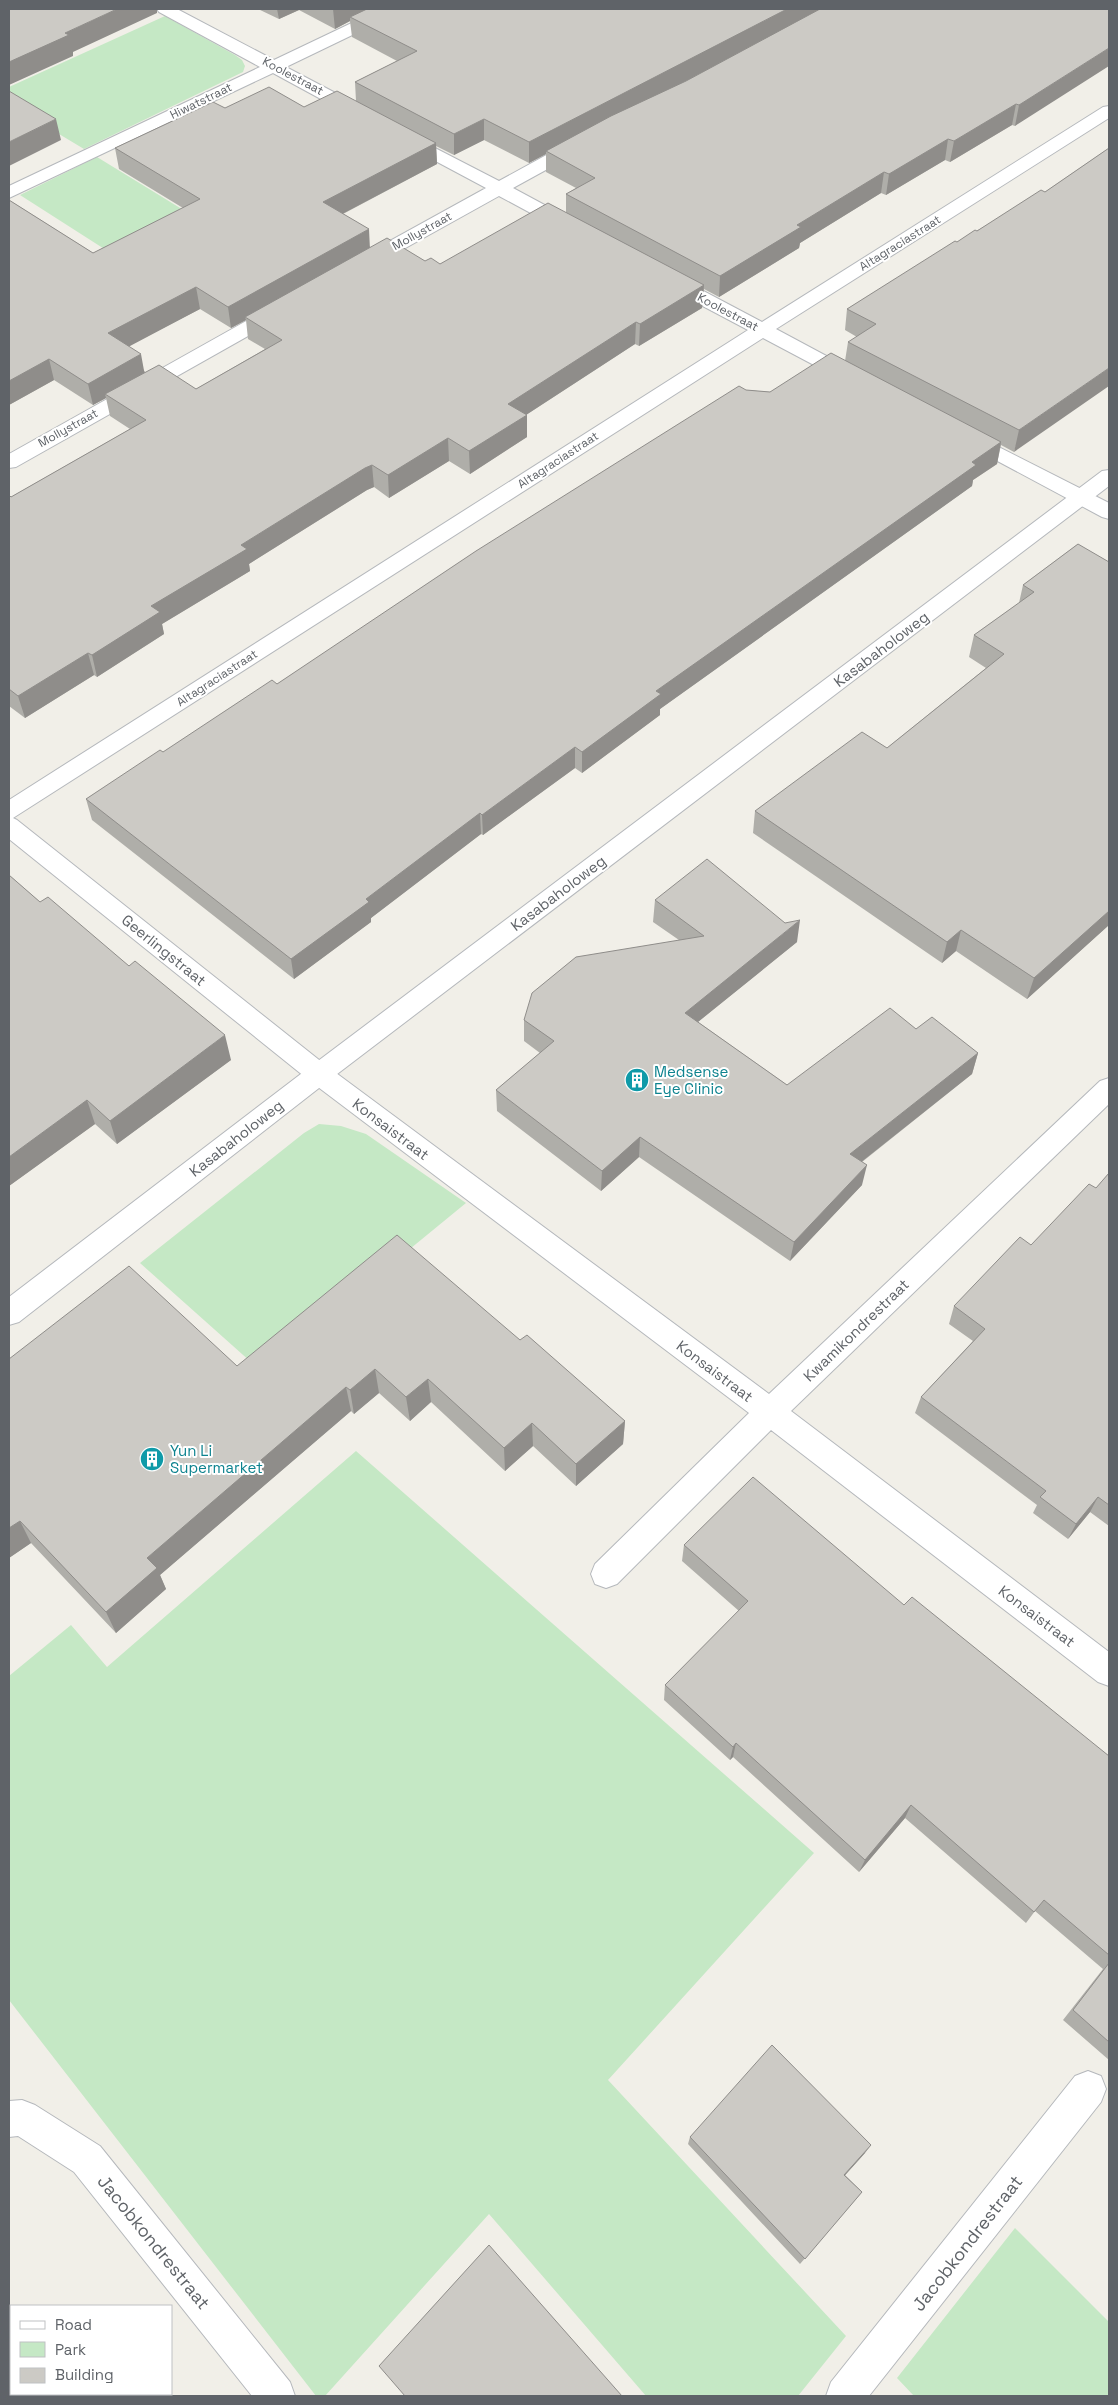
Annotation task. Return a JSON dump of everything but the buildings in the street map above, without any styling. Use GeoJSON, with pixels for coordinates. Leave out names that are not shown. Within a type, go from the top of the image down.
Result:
{"type":"FeatureCollection","features":[{"type":"Feature","properties":{"kind":"street","name":"Koolestraat"},"geometry":{"type":"LineString","coordinates":[[165,9],[587,235]]}},
{"type":"Feature","properties":{"kind":"street","name":"Hiwatstraat"},"geometry":{"type":"LineString","coordinates":[[9,193],[394,9]]}},
{"type":"Feature","properties":{"kind":"street","name":"Altagraciastraat"},"geometry":{"type":"LineString","coordinates":[[9,811],[762,330],[1109,111]]}},
{"type":"Feature","properties":{"kind":"street","name":"Mollystraat"},"geometry":{"type":"LineString","coordinates":[[353,270],[595,136]]}},
{"type":"Feature","properties":{"kind":"street","name":"Koolestraat"},"geometry":{"type":"LineString","coordinates":[[657,273],[865,384]]}},
{"type":"Feature","properties":{"kind":"street","name":"Mollystraat"},"geometry":{"type":"LineString","coordinates":[[9,462],[293,303]]}},
{"type":"Feature","properties":{"kind":"street"},"geometry":{"type":"LineString","coordinates":[[952,430],[1109,512]]}},
{"type":"Feature","properties":{"kind":"street","name":"Kasabaholoweg"},"geometry":{"type":"LineString","coordinates":[[9,1312],[319,1074],[1109,476]]}},
{"type":"Feature","properties":{"kind":"street","name":"Geerlingstraat"},"geometry":{"type":"LineString","coordinates":[[9,826],[319,1074]]}},
{"type":"Feature","properties":{"kind":"street","name":"Konsaistraat"},"geometry":{"type":"LineString","coordinates":[[319,1074],[770,1412],[1109,1671]]}},
{"type":"Feature","properties":{"kind":"street","name":"Kwamikondrestraat"},"geometry":{"type":"LineString","coordinates":[[606,1574],[770,1412],[1109,1088]]}},
{"type":"Feature","properties":{"kind":"street","name":"Jacobkondrestraat"},"geometry":{"type":"LineString","coordinates":[[845,2396],[1088,2089]]}},
{"type":"Feature","properties":{"kind":"street","name":"Jacobkondrestraat"},"geometry":{"type":"LineString","coordinates":[[9,2119],[22,2118],[87,2159],[276,2396]]}},
{"type":"Feature","properties":{"kind":"green space"},"geometry":{"type":"Polygon","coordinates":[[[165,16],[242,60],[245,66],[243,72],[84,149],[9,104],[9,87],[165,16]]]}},
{"type":"Feature","properties":{"kind":"green space"},"geometry":{"type":"Polygon","coordinates":[[[97,157],[198,219],[120,259],[20,195],[97,157]]]}},
{"type":"Feature","properties":{"kind":"green space"},"geometry":{"type":"Polygon","coordinates":[[[319,1124],[341,1126],[366,1134],[466,1203],[261,1371],[140,1263],[304,1133],[319,1124]]]}},
{"type":"Feature","properties":{"kind":"green space"},"geometry":{"type":"Polygon","coordinates":[[[356,1451],[814,1853],[608,2080],[846,2336],[798,2396],[646,2396],[489,2214],[325,2396],[316,2396],[9,2000],[9,1676],[71,1625],[107,1667],[356,1451]]]}},
{"type":"Feature","properties":{"kind":"green space"},"geometry":{"type":"Polygon","coordinates":[[[1015,2228],[1109,2322],[1109,2396],[914,2396],[897,2378],[1015,2228]]]}},
{"type":"Feature","properties":{"kind":"place","name":"Medsense Eye Clinic"},"geometry":{"type":"Point","coordinates":[637,1080]}},
{"type":"Feature","properties":{"kind":"place","name":"Yun Li Supermarket"},"geometry":{"type":"Point","coordinates":[152,1459]}}]}
